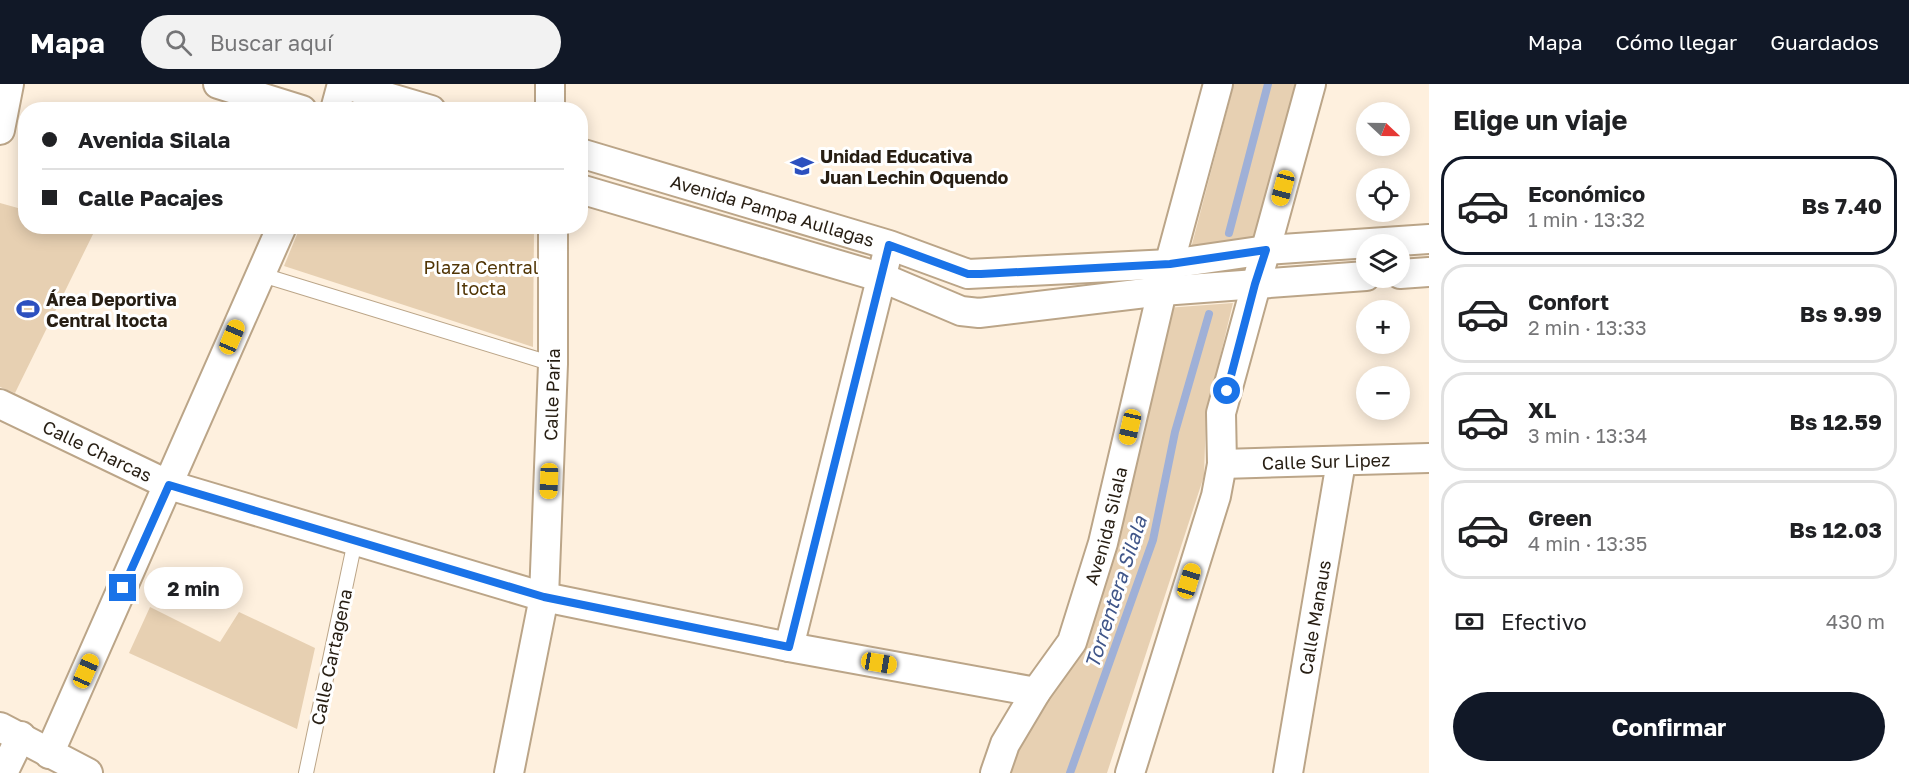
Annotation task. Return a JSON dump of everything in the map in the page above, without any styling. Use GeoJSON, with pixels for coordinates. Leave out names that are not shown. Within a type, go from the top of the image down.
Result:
{"type":"FeatureCollection","features":[{"type":"Feature","properties":{"kind":"street"},"geometry":{"type":"LineString","coordinates":[[0,130],[9,84]]}},
{"type":"Feature","properties":{"kind":"street"},"geometry":{"type":"LineString","coordinates":[[218,84],[276,102]]}},
{"type":"Feature","properties":{"kind":"street"},"geometry":{"type":"LineString","coordinates":[[337,102],[343,84],[404,102]]}},
{"type":"Feature","properties":{"kind":"street"},"geometry":{"type":"LineString","coordinates":[[550,84],[550,102]]}},
{"type":"Feature","properties":{"kind":"street","name":"Avenida Silala"},"geometry":{"type":"LineString","coordinates":[[995,773],[1005,744],[1036,692],[1071,642],[1075,631],[1103,543],[1162,291],[1218,84]]}},
{"type":"Feature","properties":{"kind":"street"},"geometry":{"type":"LineString","coordinates":[[1130,773],[1212,507],[1222,464],[1221,413],[1311,84]]}},
{"type":"Feature","properties":{"kind":"street","name":"Avenida Pampa Aullagas"},"geometry":{"type":"LineString","coordinates":[[588,155],[889,245],[968,274],[1170,264],[1266,250],[1429,239]]}},
{"type":"Feature","properties":{"kind":"street","name":"Avenida Pampa Aullagas"},"geometry":{"type":"LineString","coordinates":[[588,191],[883,278],[961,311],[979,313],[1162,291],[1356,277]]}},
{"type":"Feature","properties":{"kind":"street"},"geometry":{"type":"LineString","coordinates":[[49,754],[278,234]]}},
{"type":"Feature","properties":{"kind":"street","name":"Calle Paria"},"geometry":{"type":"LineString","coordinates":[[509,773],[544,597],[553,364],[553,234]]}},
{"type":"Feature","properties":{"kind":"street"},"geometry":{"type":"LineString","coordinates":[[789,647],[883,278],[889,245]]}},
{"type":"Feature","properties":{"kind":"street"},"geometry":{"type":"LineString","coordinates":[[1410,273],[1429,272]]}},
{"type":"Feature","properties":{"kind":"street","name":"Calle Charcas"},"geometry":{"type":"LineString","coordinates":[[0,404],[169,485],[544,597],[789,647],[1036,692]]}},
{"type":"Feature","properties":{"kind":"street","name":"Calle Sur Lipez"},"geometry":{"type":"LineString","coordinates":[[1222,464],[1429,458]]}},
{"type":"Feature","properties":{"kind":"street","name":"Calle Manaus"},"geometry":{"type":"LineString","coordinates":[[1288,773],[1341,462]]}},
{"type":"Feature","properties":{"kind":"street"},"geometry":{"type":"LineString","coordinates":[[3,773],[11,732],[88,773]]}},
{"type":"Feature","properties":{"kind":"lane"},"geometry":{"type":"LineString","coordinates":[[259,274],[553,364]]}},
{"type":"Feature","properties":{"kind":"lane","name":"Calle Cartagena"},"geometry":{"type":"LineString","coordinates":[[306,773],[355,541]]}},
{"type":"Feature","properties":{"kind":"green space"},"geometry":{"type":"Polygon","coordinates":[[[1234,84],[1296,84],[1253,240],[1191,248],[1234,84]]]}},
{"type":"Feature","properties":{"kind":"green space","name":"Área Deportiva Central Itocta"},"geometry":{"type":"Polygon","coordinates":[[[0,203],[18,208],[18,234],[93,234],[15,393],[0,387],[0,203]]]}},
{"type":"Feature","properties":{"kind":"green space","name":"Plaza Central Itocta"},"geometry":{"type":"Polygon","coordinates":[[[297,234],[534,234],[533,347],[284,266],[297,234]]]}},
{"type":"Feature","properties":{"kind":"green space"},"geometry":{"type":"Polygon","coordinates":[[[1233,303],[1206,415],[1204,476],[1107,773],[1008,773],[1016,748],[1077,648],[1166,308],[1233,303]]]}},
{"type":"Feature","properties":{"kind":"green space"},"geometry":{"type":"Polygon","coordinates":[[[150,607],[220,642],[239,612],[315,648],[297,729],[129,653],[150,607]]]}},
{"type":"Feature","properties":{"kind":"waterway","name":"Torrentera Silala"},"geometry":{"type":"LineString","coordinates":[[1229,233],[1268,84]]}},
{"type":"Feature","properties":{"kind":"waterway","name":"Torrentera Silala"},"geometry":{"type":"LineString","coordinates":[[1070,773],[1153,540],[1175,432],[1209,314]]}},
{"type":"Feature","properties":{"kind":"place","name":"Unidad Educativa Juan Lechin Oquendo"},"geometry":{"type":"Point","coordinates":[802,166]}},
{"type":"Feature","properties":{"kind":"place","name":"Área Deportiva Central Itocta"},"geometry":{"type":"Point","coordinates":[28,309]}},
{"type":"Feature","properties":{"kind":"route"},"geometry":{"type":"LineString","coordinates":[[123,588],[169,485],[544,597],[789,647],[883,278],[889,245],[968,274],[994,275],[1170,264],[1266,250],[1227,391]]}}]}
